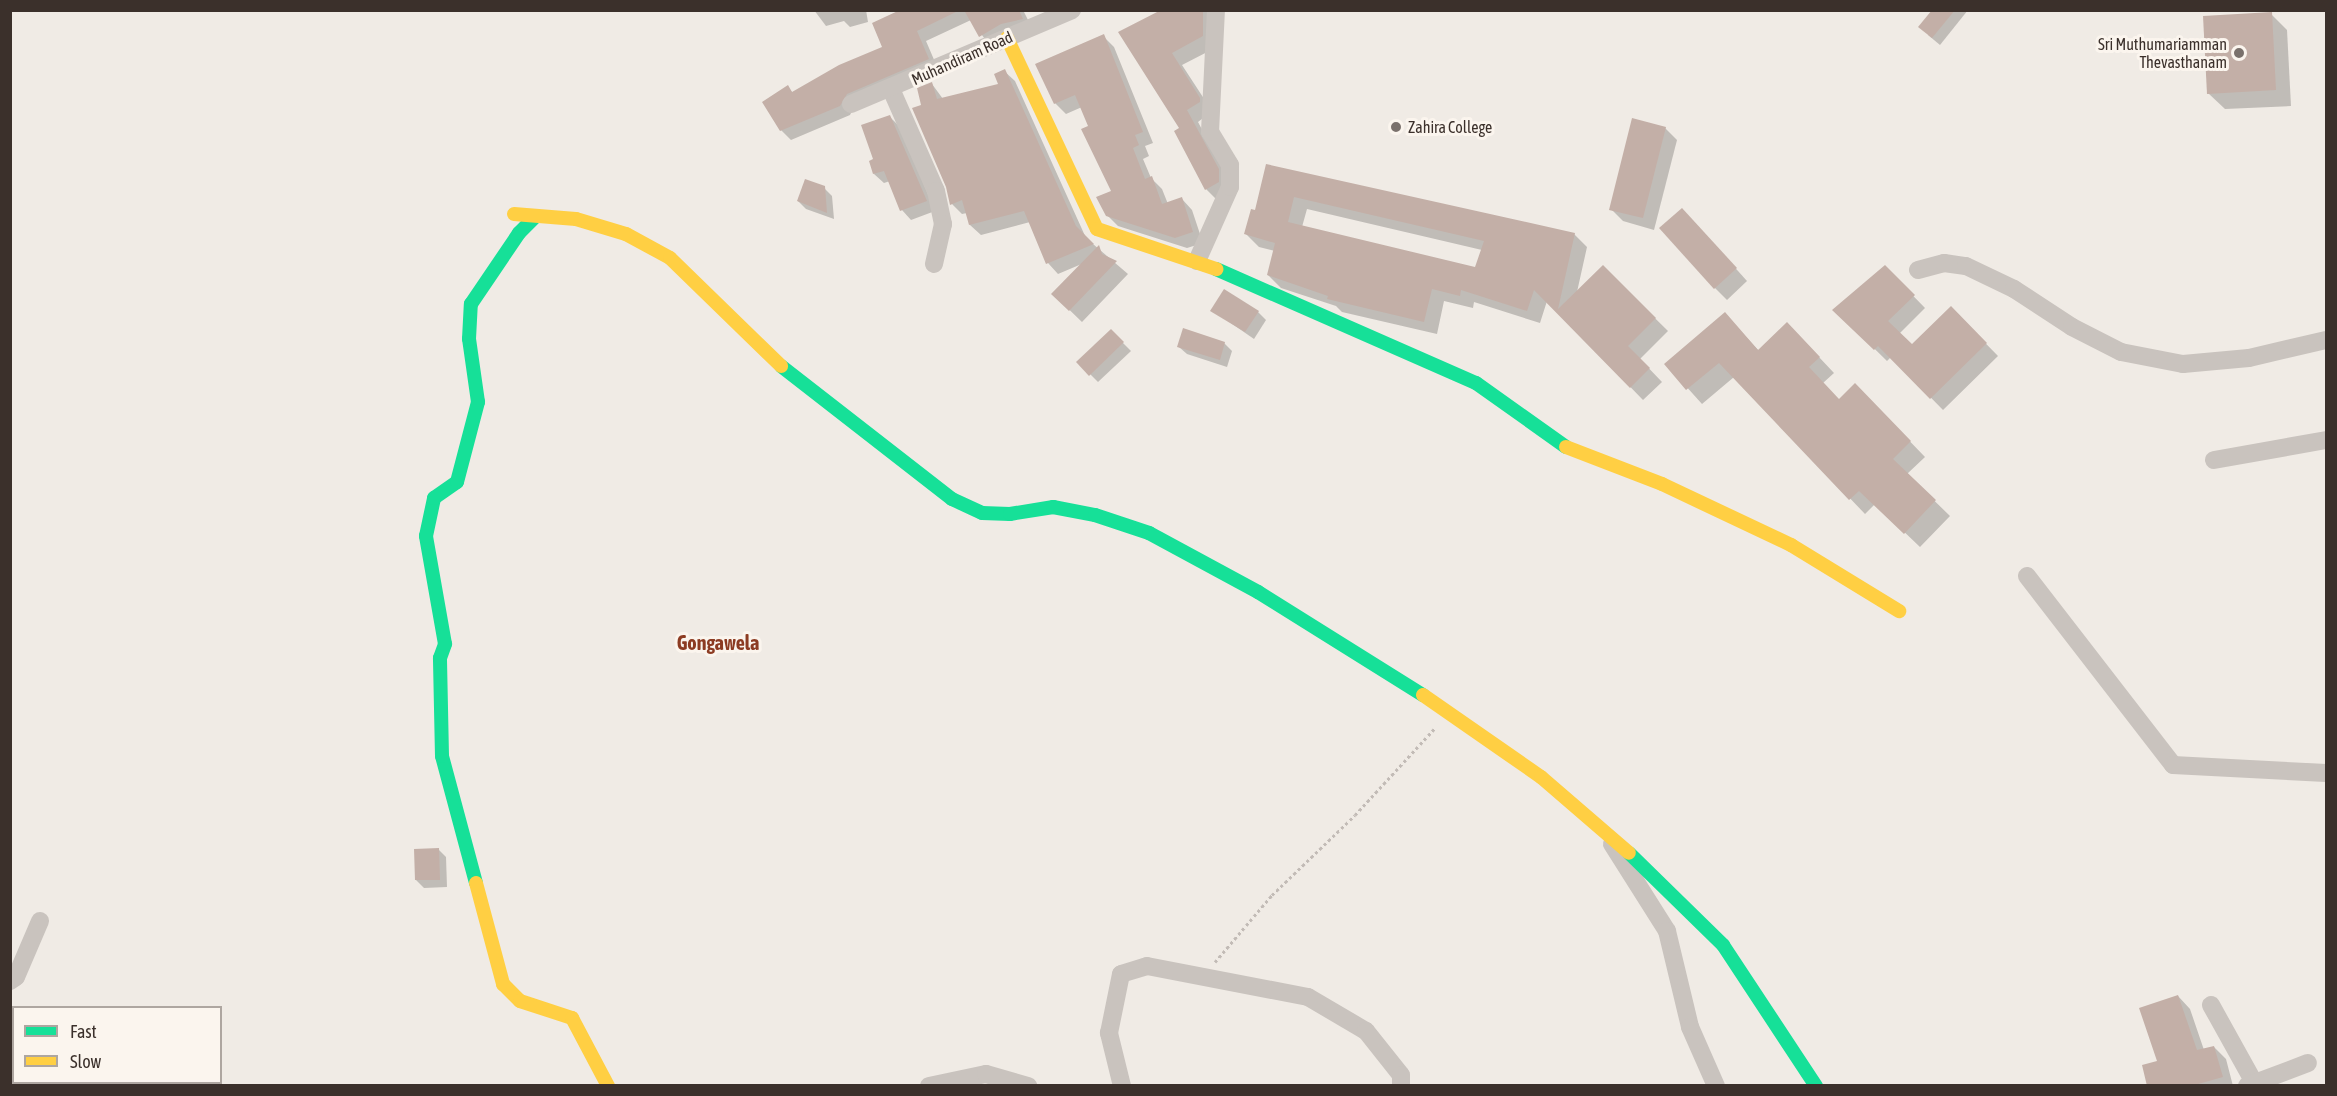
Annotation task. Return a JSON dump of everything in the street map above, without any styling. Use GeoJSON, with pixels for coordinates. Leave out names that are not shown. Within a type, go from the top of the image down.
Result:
{"type":"FeatureCollection","features":[{"type":"Feature","properties":{"kind":"street","name":"Muhandiram Road"},"geometry":{"type":"LineString","coordinates":[[851,104],[1072,10]]}},
{"type":"Feature","properties":{"kind":"street"},"geometry":{"type":"LineString","coordinates":[[1197,261],[1230,187],[1230,165],[1210,132],[1216,10]]}},
{"type":"Feature","properties":{"kind":"street"},"geometry":{"type":"LineString","coordinates":[[1007,38],[1090,220],[1097,230],[1197,261],[1476,383],[1557,444],[1662,484],[1791,545],[1899,611]]}},
{"type":"Feature","properties":{"kind":"street"},"geometry":{"type":"LineString","coordinates":[[891,88],[936,191],[943,224],[934,264]]}},
{"type":"Feature","properties":{"kind":"street"},"geometry":{"type":"LineString","coordinates":[[514,214],[576,219],[626,234],[670,258],[793,378],[952,499],[982,513],[1010,514],[1053,507],[1095,515],[1149,533],[1258,592],[1449,714],[1540,777],[1607,834],[1723,945],[1816,1086]]}},
{"type":"Feature","properties":{"kind":"street"},"geometry":{"type":"LineString","coordinates":[[536,216],[519,233],[471,304],[469,339],[478,402],[464,446],[465,456],[457,482],[434,498],[426,536],[445,644],[440,658],[442,756],[503,984],[520,1001],[572,1018],[608,1086]]}},
{"type":"Feature","properties":{"kind":"street"},"geometry":{"type":"LineString","coordinates":[[1918,270],[1944,263],[1966,266],[2014,290],[2072,327],[2121,352],[2182,364],[2248,358],[2326,340]]}},
{"type":"Feature","properties":{"kind":"street"},"geometry":{"type":"LineString","coordinates":[[2214,460],[2326,440]]}},
{"type":"Feature","properties":{"kind":"street"},"geometry":{"type":"LineString","coordinates":[[2027,576],[2173,765],[2326,773]]}},
{"type":"Feature","properties":{"kind":"street"},"geometry":{"type":"LineString","coordinates":[[1607,834],[1667,931],[1690,1028],[1716,1086]]}},
{"type":"Feature","properties":{"kind":"street"},"geometry":{"type":"LineString","coordinates":[[10,981],[16,978],[40,921]]}},
{"type":"Feature","properties":{"kind":"street"},"geometry":{"type":"LineString","coordinates":[[1122,1086],[1109,1033],[1121,974],[1147,966],[1308,997],[1366,1031],[1401,1075],[1401,1086]]}},
{"type":"Feature","properties":{"kind":"street"},"geometry":{"type":"LineString","coordinates":[[2211,1005],[2252,1085],[2308,1063]]}},
{"type":"Feature","properties":{"kind":"street"},"geometry":{"type":"LineString","coordinates":[[929,1086],[986,1074],[1028,1086]]}},
{"type":"Feature","properties":{"kind":"path"},"geometry":{"type":"LineString","coordinates":[[1214,964],[1272,895],[1355,815],[1449,714]]}},
{"type":"Feature","properties":{"kind":"building"},"geometry":{"type":"Polygon","coordinates":[[[900,10],[960,10],[917,31],[929,59],[847,94],[840,106],[780,131],[762,102],[788,85],[792,92],[839,65],[882,47],[872,23],[900,10]]]}},
{"type":"Feature","properties":{"kind":"building"},"geometry":{"type":"Polygon","coordinates":[[[964,10],[1019,10],[1023,19],[1001,24],[979,37],[964,10]]]}},
{"type":"Feature","properties":{"kind":"building"},"geometry":{"type":"Polygon","coordinates":[[[1161,10],[1203,10],[1203,36],[1172,53],[1200,98],[1200,102],[1187,110],[1219,169],[1219,182],[1205,190],[1174,131],[1179,128],[1118,32],[1161,10]]]}},
{"type":"Feature","properties":{"kind":"building"},"geometry":{"type":"Polygon","coordinates":[[[1932,10],[1955,10],[1932,38],[1918,27],[1932,10]]]}},
{"type":"Feature","properties":{"kind":"building","name":"Sri Muthumariamman Thevasthanam"},"geometry":{"type":"Polygon","coordinates":[[[2272,12],[2276,90],[2207,94],[2203,16],[2272,12]]]}},
{"type":"Feature","properties":{"kind":"building"},"geometry":{"type":"Polygon","coordinates":[[[1104,34],[1143,132],[1135,135],[1139,145],[1133,148],[1145,179],[1152,176],[1162,204],[1182,197],[1193,232],[1175,238],[1106,216],[1096,197],[1111,191],[1081,129],[1088,126],[1075,95],[1054,104],[1035,64],[1104,34]]]}},
{"type":"Feature","properties":{"kind":"building"},"geometry":{"type":"Polygon","coordinates":[[[1005,69],[1076,226],[1094,244],[1046,264],[1024,211],[969,225],[962,200],[950,205],[946,187],[912,108],[921,105],[917,88],[932,82],[937,99],[998,84],[994,74],[1005,69]]]}},
{"type":"Feature","properties":{"kind":"building"},"geometry":{"type":"Polygon","coordinates":[[[890,115],[927,201],[900,211],[884,171],[873,174],[869,161],[873,159],[861,125],[890,115]]]}},
{"type":"Feature","properties":{"kind":"building"},"geometry":{"type":"Polygon","coordinates":[[[1632,118],[1666,127],[1643,218],[1609,210],[1632,118]]]}},
{"type":"Feature","properties":{"kind":"building"},"geometry":{"type":"Polygon","coordinates":[[[1266,164],[1575,233],[1558,309],[1603,265],[1656,318],[1628,346],[1650,368],[1630,388],[1534,290],[1527,311],[1461,290],[1460,296],[1432,289],[1424,322],[1327,299],[1328,296],[1267,275],[1275,243],[1244,234],[1251,209],[1255,210],[1266,164]],[[1294,197],[1288,222],[1475,267],[1484,241],[1294,197]]]}},
{"type":"Feature","properties":{"kind":"building"},"geometry":{"type":"Polygon","coordinates":[[[805,179],[825,186],[827,213],[797,201],[805,179]]]}},
{"type":"Feature","properties":{"kind":"building"},"geometry":{"type":"Polygon","coordinates":[[[1682,208],[1737,268],[1714,289],[1659,228],[1682,208]]]}},
{"type":"Feature","properties":{"kind":"building"},"geometry":{"type":"Polygon","coordinates":[[[1099,245],[1102,254],[1117,261],[1069,311],[1051,294],[1099,245]]]}},
{"type":"Feature","properties":{"kind":"building"},"geometry":{"type":"Polygon","coordinates":[[[1885,265],[1915,295],[1888,321],[1912,344],[1951,306],[1987,343],[1930,399],[1878,346],[1874,350],[1832,310],[1885,265]]]}},
{"type":"Feature","properties":{"kind":"building"},"geometry":{"type":"Polygon","coordinates":[[[1224,289],[1259,311],[1245,332],[1210,311],[1224,289]]]}},
{"type":"Feature","properties":{"kind":"building"},"geometry":{"type":"Polygon","coordinates":[[[1725,312],[1758,350],[1787,322],[1820,357],[1809,367],[1839,399],[1855,383],[1911,441],[1893,459],[1936,500],[1904,534],[1859,491],[1849,500],[1719,363],[1686,390],[1664,364],[1725,312]]]}},
{"type":"Feature","properties":{"kind":"building"},"geometry":{"type":"Polygon","coordinates":[[[1183,328],[1225,342],[1220,360],[1177,347],[1183,328]]]}},
{"type":"Feature","properties":{"kind":"building"},"geometry":{"type":"Polygon","coordinates":[[[1111,329],[1124,342],[1089,376],[1076,362],[1111,329]]]}},
{"type":"Feature","properties":{"kind":"building"},"geometry":{"type":"Polygon","coordinates":[[[439,848],[440,880],[415,880],[414,849],[439,848]]]}},
{"type":"Feature","properties":{"kind":"building"},"geometry":{"type":"Polygon","coordinates":[[[2178,995],[2197,1050],[2214,1046],[2223,1077],[2191,1086],[2147,1086],[2142,1065],[2157,1061],[2139,1008],[2178,995]]]}},
{"type":"Feature","properties":{"kind":"traffic: fast"},"geometry":{"type":"LineString","coordinates":[[476,883],[442,756],[440,658],[445,644],[426,536],[434,498],[457,482],[478,402],[469,339],[471,304],[519,233],[536,216]]}},
{"type":"Feature","properties":{"kind":"traffic: fast"},"geometry":{"type":"LineString","coordinates":[[1216,269],[1476,383],[1566,447]]}},
{"type":"Feature","properties":{"kind":"traffic: fast"},"geometry":{"type":"LineString","coordinates":[[781,366],[952,499],[982,513],[1010,514],[1053,507],[1095,515],[1149,533],[1258,592],[1423,695]]}},
{"type":"Feature","properties":{"kind":"traffic: fast"},"geometry":{"type":"LineString","coordinates":[[1629,853],[1723,945],[1816,1086]]}},
{"type":"Feature","properties":{"kind":"traffic: slow"},"geometry":{"type":"LineString","coordinates":[[1007,38],[1097,229],[1216,269]]}},
{"type":"Feature","properties":{"kind":"traffic: slow"},"geometry":{"type":"LineString","coordinates":[[514,214],[576,219],[626,234],[670,258],[781,366]]}},
{"type":"Feature","properties":{"kind":"traffic: slow"},"geometry":{"type":"LineString","coordinates":[[1566,447],[1662,484],[1791,545],[1899,611]]}},
{"type":"Feature","properties":{"kind":"traffic: slow"},"geometry":{"type":"LineString","coordinates":[[1423,695],[1541,777],[1629,853]]}},
{"type":"Feature","properties":{"kind":"traffic: slow"},"geometry":{"type":"LineString","coordinates":[[476,883],[503,984],[520,1001],[572,1018],[608,1086]]}},
{"type":"Feature","properties":{"kind":"place","name":"Sri Muthumariamman Thevasthanam"},"geometry":{"type":"Point","coordinates":[2239,53]}},
{"type":"Feature","properties":{"kind":"place","name":"Zahira College"},"geometry":{"type":"Point","coordinates":[1396,127]}},
{"type":"Feature","properties":{"kind":"district","name":"Gongawela"},"geometry":{"type":"Point","coordinates":[718,642]}}]}
